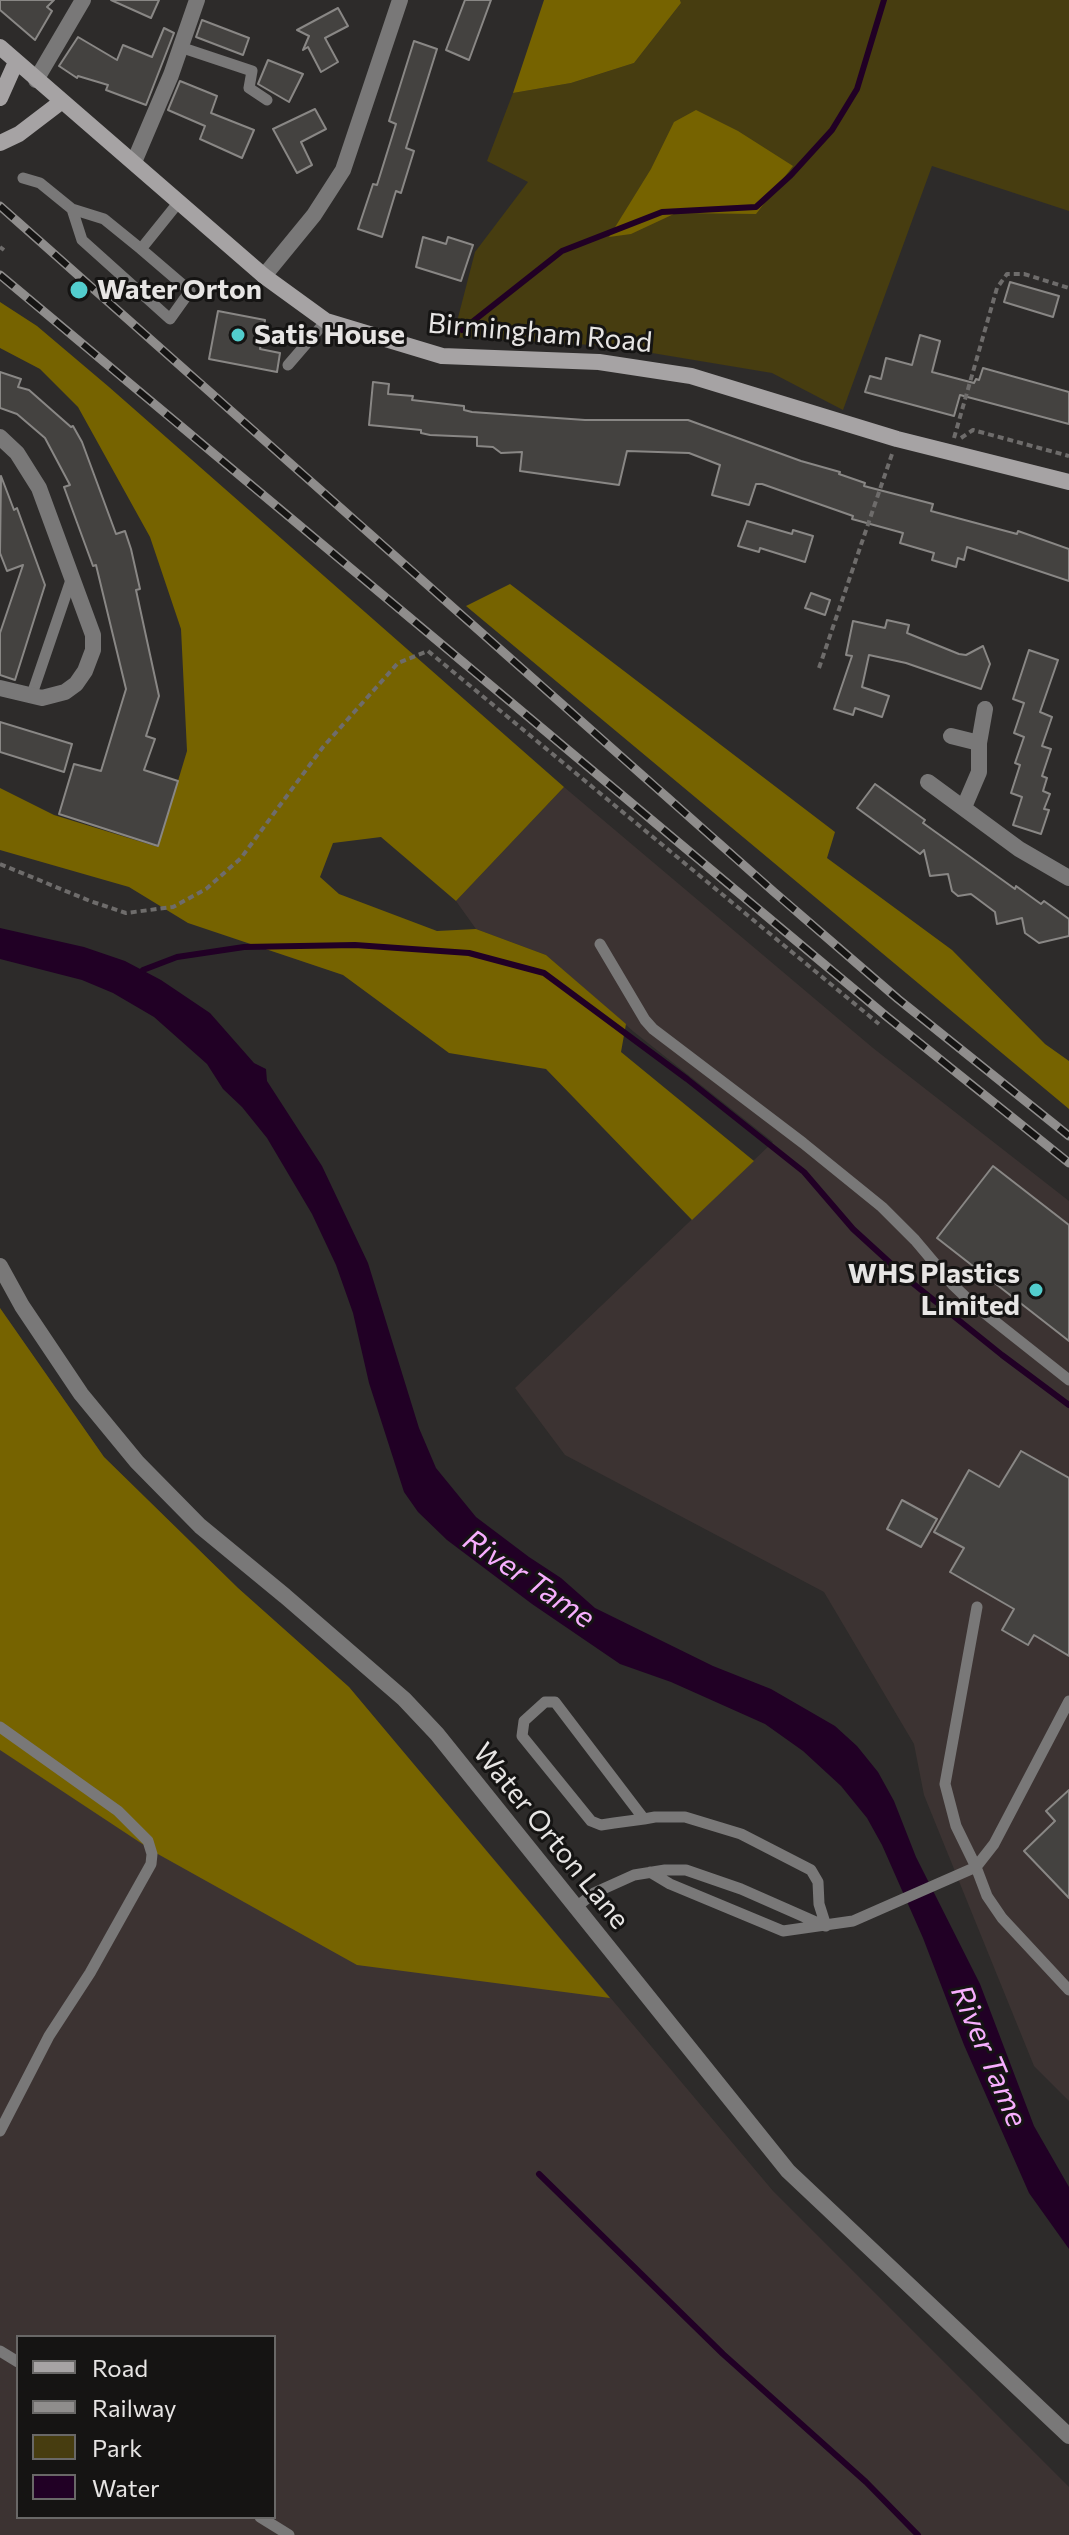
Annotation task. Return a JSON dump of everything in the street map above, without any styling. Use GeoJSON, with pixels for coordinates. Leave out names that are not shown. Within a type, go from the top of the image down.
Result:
{"type":"FeatureCollection","features":[{"type":"Feature","properties":{"kind":"main road","name":"Birmingham Road"},"geometry":{"type":"LineString","coordinates":[[0,47],[264,276],[326,321],[442,356],[599,362],[691,376],[897,439],[1069,482]]}},
{"type":"Feature","properties":{"kind":"main road"},"geometry":{"type":"LineString","coordinates":[[0,98],[16,62]]}},
{"type":"Feature","properties":{"kind":"main road"},"geometry":{"type":"LineString","coordinates":[[0,143],[19,134],[61,102]]}},
{"type":"Feature","properties":{"kind":"street"},"geometry":{"type":"LineString","coordinates":[[36,80],[83,0]]}},
{"type":"Feature","properties":{"kind":"street"},"geometry":{"type":"LineString","coordinates":[[134,162],[171,75],[197,0]]}},
{"type":"Feature","properties":{"kind":"street"},"geometry":{"type":"LineString","coordinates":[[264,276],[314,215],[343,170],[400,0]]}},
{"type":"Feature","properties":{"kind":"street"},"geometry":{"type":"LineString","coordinates":[[0,437],[17,453],[39,488],[93,635],[91,658],[76,684],[65,692],[42,698],[0,688]]}},
{"type":"Feature","properties":{"kind":"street"},"geometry":{"type":"LineString","coordinates":[[964,807],[979,772],[979,743],[985,709]]}},
{"type":"Feature","properties":{"kind":"street"},"geometry":{"type":"LineString","coordinates":[[951,736],[979,743]]}},
{"type":"Feature","properties":{"kind":"street"},"geometry":{"type":"LineString","coordinates":[[928,782],[1019,849],[1069,878]]}},
{"type":"Feature","properties":{"kind":"street","name":"Water Orton Lane"},"geometry":{"type":"LineString","coordinates":[[0,1266],[22,1306],[81,1394],[137,1462],[200,1526],[404,1699],[437,1734],[788,2171],[1069,2436]]}},
{"type":"Feature","properties":{"kind":"lane"},"geometry":{"type":"LineString","coordinates":[[181,42],[252,71],[249,88],[267,100]]}},
{"type":"Feature","properties":{"kind":"lane"},"geometry":{"type":"LineString","coordinates":[[23,178],[40,183],[72,209],[104,219],[190,291],[170,319],[82,240],[72,209]]}},
{"type":"Feature","properties":{"kind":"lane"},"geometry":{"type":"LineString","coordinates":[[141,249],[178,203]]}},
{"type":"Feature","properties":{"kind":"lane"},"geometry":{"type":"LineString","coordinates":[[288,365],[326,321]]}},
{"type":"Feature","properties":{"kind":"lane"},"geometry":{"type":"LineString","coordinates":[[31,697],[72,577]]}},
{"type":"Feature","properties":{"kind":"lane"},"geometry":{"type":"LineString","coordinates":[[600,944],[653,1029],[882,1207],[973,1304],[1069,1380]]}},
{"type":"Feature","properties":{"kind":"lane"},"geometry":{"type":"LineString","coordinates":[[977,1607],[945,1784],[956,1826],[987,1896],[1002,1918],[1069,1990]]}},
{"type":"Feature","properties":{"kind":"lane"},"geometry":{"type":"LineString","coordinates":[[650,1872],[670,1884],[783,1931],[853,1921],[976,1867],[994,1844],[1069,1701]]}},
{"type":"Feature","properties":{"kind":"lane"},"geometry":{"type":"LineString","coordinates":[[644,1819],[555,1702],[545,1702],[524,1721],[522,1736],[591,1821],[601,1825],[685,1817],[741,1834],[811,1870],[818,1882],[819,1904],[826,1926]]}},
{"type":"Feature","properties":{"kind":"lane"},"geometry":{"type":"LineString","coordinates":[[0,1727],[118,1811],[148,1841],[152,1854],[151,1864],[139,1887],[90,1973],[49,2036],[0,2131]]}},
{"type":"Feature","properties":{"kind":"lane"},"geometry":{"type":"LineString","coordinates":[[575,1908],[594,1893],[615,1883],[650,1872],[686,1870],[741,1889],[826,1926]]}},
{"type":"Feature","properties":{"kind":"lane"},"geometry":{"type":"LineString","coordinates":[[263,2519],[289,2535]]}},
{"type":"Feature","properties":{"kind":"path"},"geometry":{"type":"LineString","coordinates":[[1069,288],[1024,274],[1007,274],[997,288],[953,444],[973,430],[1069,456]]}},
{"type":"Feature","properties":{"kind":"path"},"geometry":{"type":"LineString","coordinates":[[819,668],[897,439]]}},
{"type":"Feature","properties":{"kind":"path"},"geometry":{"type":"LineString","coordinates":[[0,864],[126,913],[173,907],[206,889],[241,858],[323,747],[398,663],[428,651],[879,1024]]}},
{"type":"Feature","properties":{"kind":"shaded area"},"geometry":{"type":"Polygon","coordinates":[[[544,0],[680,0],[681,3],[634,63],[571,83],[513,93],[544,0]]]}},
{"type":"Feature","properties":{"kind":"shaded area"},"geometry":{"type":"Polygon","coordinates":[[[696,110],[738,131],[793,166],[756,214],[676,213],[631,234],[609,237],[651,169],[674,122],[696,110]]]}},
{"type":"Feature","properties":{"kind":"shaded area"},"geometry":{"type":"Polygon","coordinates":[[[0,302],[37,326],[109,387],[564,787],[456,901],[381,837],[333,843],[320,877],[339,894],[437,931],[476,929],[546,955],[626,1024],[621,1052],[754,1161],[692,1220],[546,1069],[449,1053],[343,975],[188,923],[129,887],[0,850],[0,788],[54,815],[158,847],[187,751],[181,629],[150,537],[78,407],[40,369],[0,348],[0,302]]]}},
{"type":"Feature","properties":{"kind":"shaded area"},"geometry":{"type":"Polygon","coordinates":[[[510,584],[835,832],[827,858],[952,950],[1045,1044],[1069,1061],[1069,1109],[466,606],[510,584]]]}},
{"type":"Feature","properties":{"kind":"shaded area"},"geometry":{"type":"Polygon","coordinates":[[[564,787],[873,1048],[1069,1201],[1069,2101],[1034,2066],[924,1795],[914,1744],[824,1592],[565,1455],[515,1388],[773,1142],[634,1032],[546,955],[476,929],[456,901],[564,787]]]}},
{"type":"Feature","properties":{"kind":"shaded area"},"geometry":{"type":"Polygon","coordinates":[[[0,1308],[104,1457],[238,1588],[349,1687],[773,2191],[1069,2487],[1069,2535],[0,2535],[0,1308]]]}},
{"type":"Feature","properties":{"kind":"shaded area"},"geometry":{"type":"Polygon","coordinates":[[[0,1308],[104,1457],[238,1588],[349,1687],[610,1998],[357,1965],[156,1853],[0,1750],[0,1308]]]}},
{"type":"Feature","properties":{"kind":"green space"},"geometry":{"type":"Polygon","coordinates":[[[680,0],[1069,0],[1069,211],[932,166],[843,410],[772,373],[610,346],[453,337],[475,252],[528,182],[487,161],[513,93],[571,83],[634,63],[681,3],[680,0]]]}},
{"type":"Feature","properties":{"kind":"water","name":"River Tame"},"geometry":{"type":"Polygon","coordinates":[[[0,928],[84,947],[125,961],[161,980],[210,1013],[254,1063],[266,1069],[267,1081],[322,1166],[368,1263],[419,1428],[436,1468],[476,1517],[561,1578],[595,1608],[713,1666],[771,1689],[835,1726],[857,1746],[878,1772],[894,1801],[916,1857],[980,1984],[1034,2126],[1069,2187],[1069,2249],[1029,2193],[964,2045],[923,1938],[867,1818],[841,1786],[803,1751],[765,1724],[671,1682],[620,1664],[532,1604],[447,1540],[418,1512],[404,1492],[369,1383],[353,1313],[336,1265],[312,1214],[267,1138],[223,1089],[207,1064],[154,1017],[113,993],[82,980],[0,959],[0,928]]]}},
{"type":"Feature","properties":{"kind":"building"},"geometry":{"type":"Polygon","coordinates":[[[0,0],[54,0],[47,7],[52,11],[35,40],[0,10],[0,0]]]}},
{"type":"Feature","properties":{"kind":"building"},"geometry":{"type":"Polygon","coordinates":[[[111,0],[159,0],[151,18],[111,0]]]}},
{"type":"Feature","properties":{"kind":"building"},"geometry":{"type":"Polygon","coordinates":[[[465,0],[491,0],[469,60],[446,50],[465,0]]]}},
{"type":"Feature","properties":{"kind":"building"},"geometry":{"type":"Polygon","coordinates":[[[338,8],[348,26],[325,38],[338,62],[321,72],[308,47],[303,50],[309,36],[297,30],[338,8]]]}},
{"type":"Feature","properties":{"kind":"building"},"geometry":{"type":"Polygon","coordinates":[[[202,20],[249,38],[243,55],[196,37],[202,20]]]}},
{"type":"Feature","properties":{"kind":"building"},"geometry":{"type":"Polygon","coordinates":[[[164,28],[174,33],[146,105],[106,90],[108,85],[77,78],[59,66],[78,37],[117,60],[123,45],[152,57],[164,28]]]}},
{"type":"Feature","properties":{"kind":"building"},"geometry":{"type":"Polygon","coordinates":[[[414,41],[437,49],[406,148],[414,151],[401,193],[396,191],[382,237],[358,229],[373,184],[377,185],[396,124],[389,121],[414,41]]]}},
{"type":"Feature","properties":{"kind":"building"},"geometry":{"type":"Polygon","coordinates":[[[268,60],[303,74],[289,102],[258,84],[268,60]]]}},
{"type":"Feature","properties":{"kind":"building"},"geometry":{"type":"Polygon","coordinates":[[[180,81],[217,96],[211,113],[254,130],[242,158],[200,139],[205,126],[168,110],[180,81]]]}},
{"type":"Feature","properties":{"kind":"building"},"geometry":{"type":"Polygon","coordinates":[[[315,109],[326,129],[301,142],[312,165],[297,173],[273,129],[315,109]]]}},
{"type":"Feature","properties":{"kind":"building"},"geometry":{"type":"Polygon","coordinates":[[[423,237],[446,244],[448,237],[473,245],[461,281],[416,267],[423,237]]]}},
{"type":"Feature","properties":{"kind":"building"},"geometry":{"type":"Polygon","coordinates":[[[1010,282],[1059,296],[1053,317],[1004,302],[1010,282]]]}},
{"type":"Feature","properties":{"kind":"building","name":"Satis House"},"geometry":{"type":"Polygon","coordinates":[[[218,311],[265,320],[260,349],[280,353],[277,372],[209,359],[218,311]]]}},
{"type":"Feature","properties":{"kind":"building"},"geometry":{"type":"Polygon","coordinates":[[[920,335],[940,341],[932,372],[974,383],[976,379],[979,380],[983,368],[1069,392],[1069,424],[960,395],[954,416],[865,392],[870,376],[881,379],[886,358],[912,365],[920,335]]]}},
{"type":"Feature","properties":{"kind":"building"},"geometry":{"type":"Polygon","coordinates":[[[0,372],[21,379],[18,387],[29,390],[73,426],[82,442],[116,534],[125,531],[131,549],[140,589],[136,590],[159,696],[146,736],[155,739],[144,770],[178,781],[158,846],[59,814],[74,764],[101,771],[126,689],[96,565],[93,566],[64,487],[70,485],[45,438],[17,414],[0,408],[0,372]]]}},
{"type":"Feature","properties":{"kind":"building"},"geometry":{"type":"Polygon","coordinates":[[[373,382],[389,384],[388,394],[464,406],[464,410],[472,412],[585,420],[688,420],[840,472],[865,483],[864,486],[933,504],[931,511],[1017,534],[1018,531],[1069,549],[1069,581],[967,547],[964,560],[958,558],[956,567],[932,560],[934,553],[900,543],[903,533],[852,519],[853,516],[762,484],[756,484],[749,505],[712,495],[720,465],[689,453],[627,451],[619,485],[520,471],[522,452],[501,453],[493,447],[477,446],[477,437],[430,435],[421,433],[421,430],[369,425],[373,382]]]}},
{"type":"Feature","properties":{"kind":"building"},"geometry":{"type":"Polygon","coordinates":[[[1,476],[14,510],[17,508],[45,585],[15,680],[0,675],[0,633],[23,565],[7,571],[0,553],[1,476]]]}},
{"type":"Feature","properties":{"kind":"building"},"geometry":{"type":"Polygon","coordinates":[[[747,521],[792,534],[793,530],[813,536],[805,562],[760,548],[759,552],[738,546],[747,521]]]}},
{"type":"Feature","properties":{"kind":"building"},"geometry":{"type":"Polygon","coordinates":[[[811,593],[830,600],[825,615],[805,608],[811,593]]]}},
{"type":"Feature","properties":{"kind":"building"},"geometry":{"type":"Polygon","coordinates":[[[887,620],[909,625],[907,633],[959,654],[966,655],[983,646],[990,664],[981,689],[906,663],[869,655],[862,687],[889,696],[882,717],[855,708],[853,715],[834,709],[852,656],[846,655],[853,621],[885,628],[887,620]]]}},
{"type":"Feature","properties":{"kind":"building"},"geometry":{"type":"Polygon","coordinates":[[[1029,650],[1058,660],[1040,712],[1052,717],[1042,746],[1051,749],[1042,776],[1047,778],[1043,791],[1050,794],[1044,809],[1049,810],[1041,834],[1013,825],[1022,797],[1011,793],[1020,765],[1015,763],[1024,737],[1014,733],[1024,703],[1013,699],[1029,650]]]}},
{"type":"Feature","properties":{"kind":"building"},"geometry":{"type":"Polygon","coordinates":[[[0,722],[72,744],[64,772],[0,752],[0,722]]]}},
{"type":"Feature","properties":{"kind":"building"},"geometry":{"type":"Polygon","coordinates":[[[875,784],[1015,889],[1016,886],[1041,904],[1044,901],[1069,919],[1069,936],[1039,943],[1025,933],[1022,918],[997,924],[995,912],[971,894],[958,896],[952,891],[948,874],[930,876],[924,850],[920,854],[857,808],[875,784]]]}},
{"type":"Feature","properties":{"kind":"building","name":"WHS Plastics Limited"},"geometry":{"type":"Polygon","coordinates":[[[993,1166],[1069,1225],[1069,1341],[937,1238],[993,1166]]]}},
{"type":"Feature","properties":{"kind":"building"},"geometry":{"type":"Polygon","coordinates":[[[1021,1451],[1069,1478],[1069,1656],[1034,1635],[1028,1645],[1002,1630],[1014,1609],[950,1572],[964,1548],[934,1532],[969,1470],[999,1487],[1021,1451]]]}},
{"type":"Feature","properties":{"kind":"building"},"geometry":{"type":"Polygon","coordinates":[[[902,1500],[937,1519],[921,1547],[887,1529],[902,1500]]]}},
{"type":"Feature","properties":{"kind":"building"},"geometry":{"type":"Polygon","coordinates":[[[1069,1790],[1069,1898],[1024,1851],[1055,1821],[1046,1811],[1069,1790]]]}},
{"type":"Feature","properties":{"kind":"waterway"},"geometry":{"type":"LineString","coordinates":[[462,330],[562,251],[662,212],[756,207],[791,175],[832,130],[857,89],[884,0]]}},
{"type":"Feature","properties":{"kind":"waterway"},"geometry":{"type":"LineString","coordinates":[[143,970],[177,957],[244,947],[355,945],[469,953],[544,973],[687,1079],[804,1172],[853,1229],[910,1281],[1069,1405]]}},
{"type":"Feature","properties":{"kind":"waterway"},"geometry":{"type":"LineString","coordinates":[[539,2174],[723,2354],[866,2482],[918,2535]]}},
{"type":"Feature","properties":{"kind":"railway"},"geometry":{"type":"LineString","coordinates":[[0,206],[774,892],[898,999],[1069,1136]]}},
{"type":"Feature","properties":{"kind":"railway"},"geometry":{"type":"LineString","coordinates":[[0,275],[886,1016],[1069,1163]]}},
{"type":"Feature","properties":{"kind":"place","name":"Water Orton"},"geometry":{"type":"Point","coordinates":[79,290]}},
{"type":"Feature","properties":{"kind":"place","name":"Satis House"},"geometry":{"type":"Point","coordinates":[238,335]}},
{"type":"Feature","properties":{"kind":"place","name":"WHS Plastics Limited"},"geometry":{"type":"Point","coordinates":[1036,1290]}}]}
